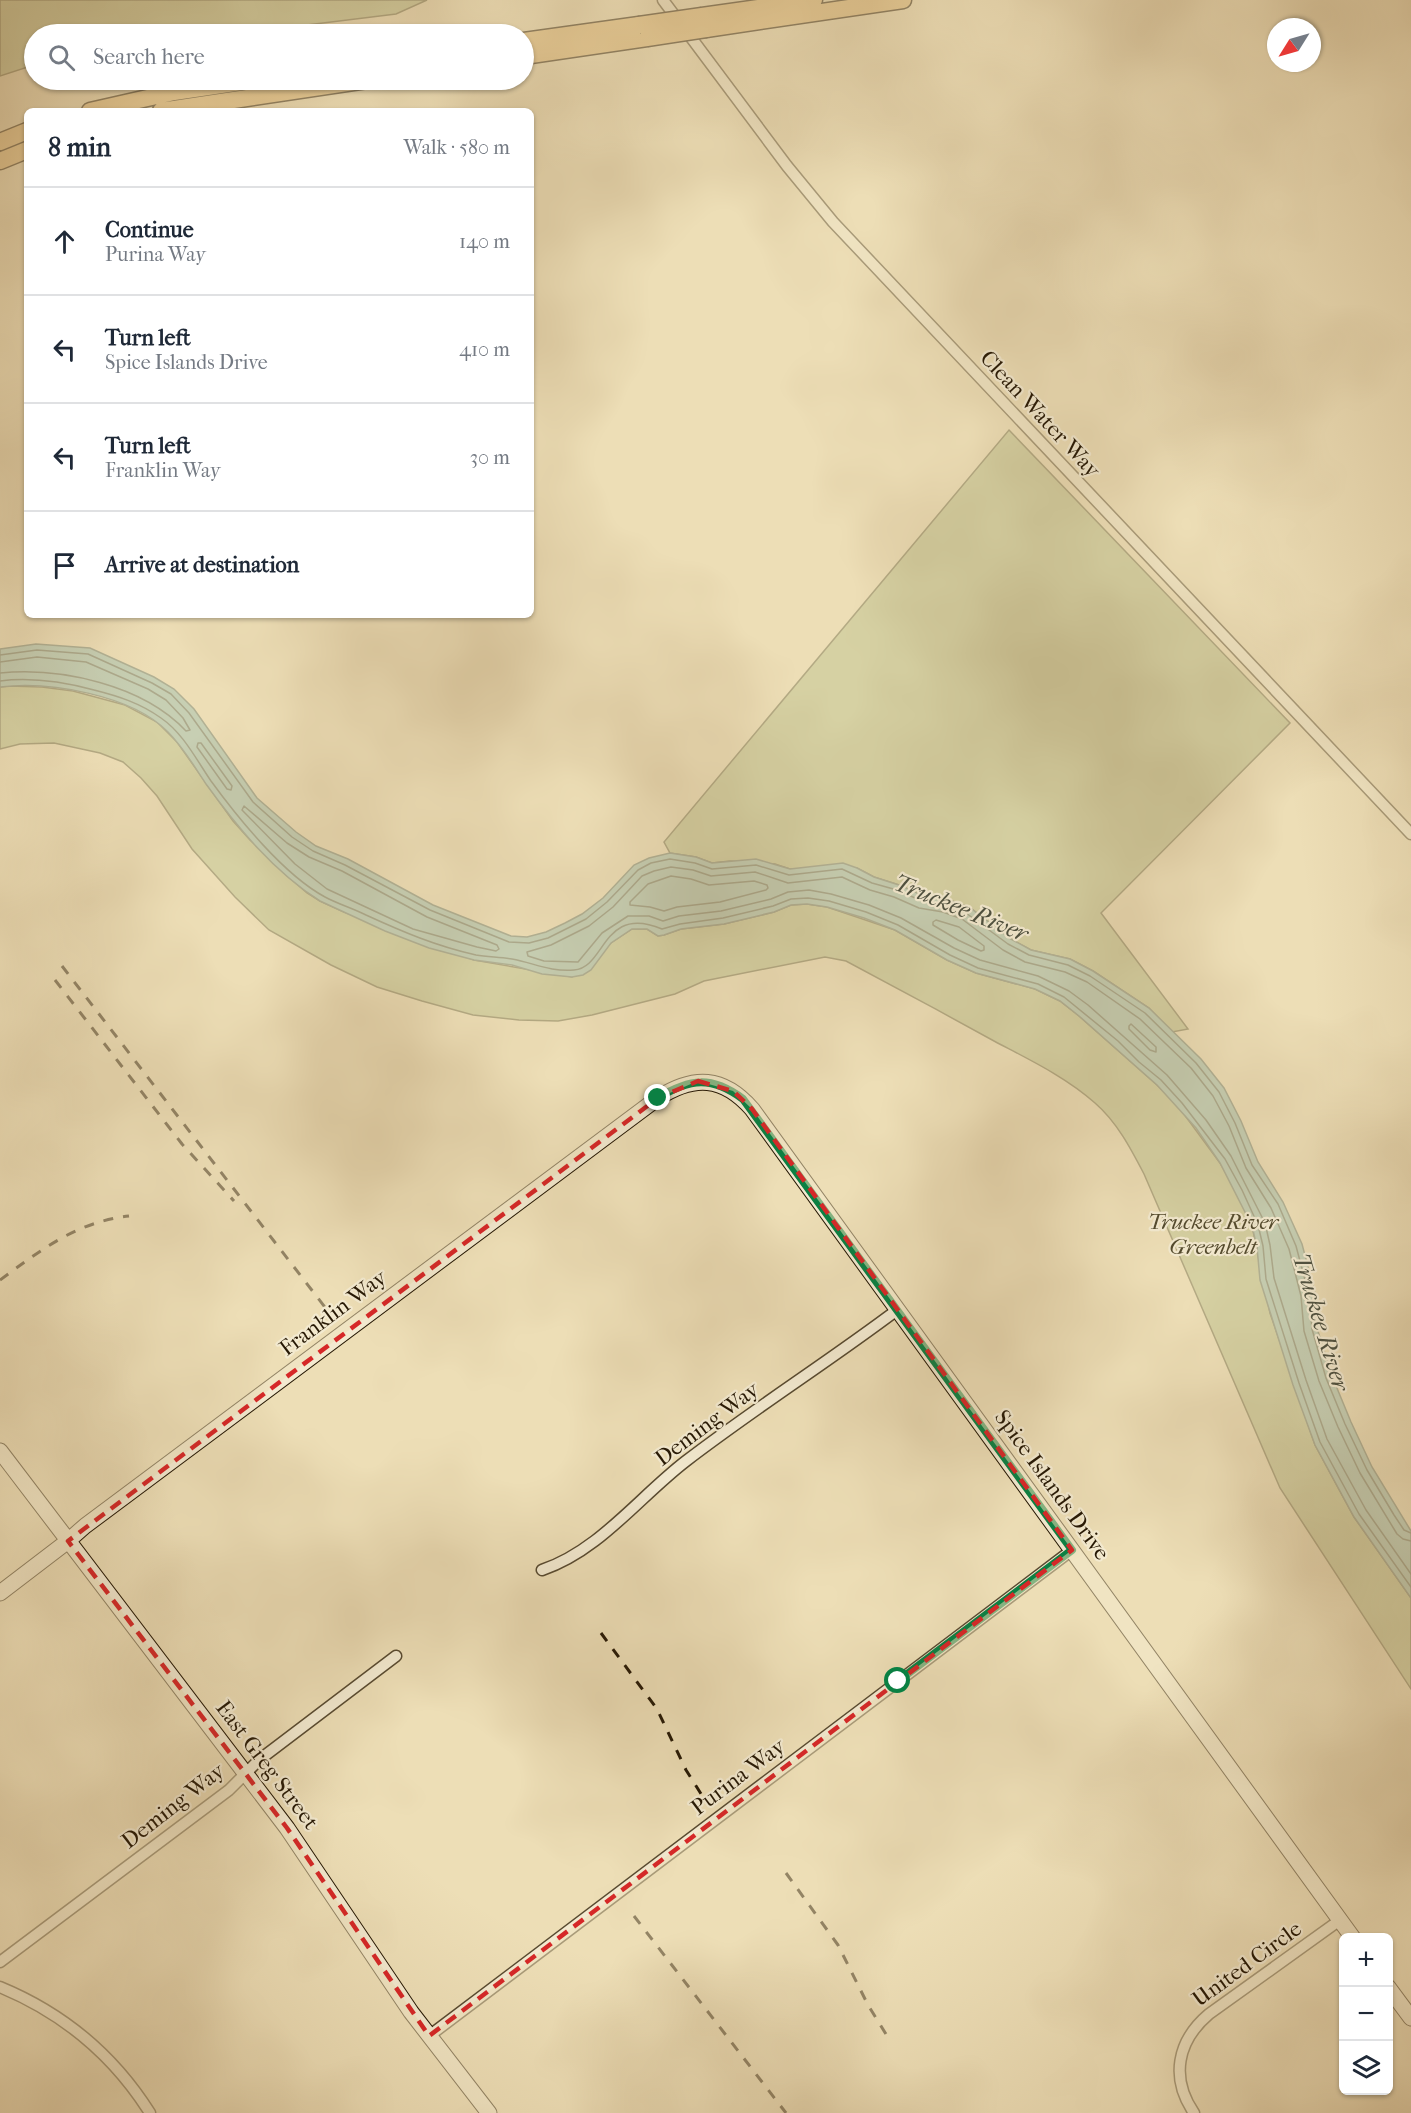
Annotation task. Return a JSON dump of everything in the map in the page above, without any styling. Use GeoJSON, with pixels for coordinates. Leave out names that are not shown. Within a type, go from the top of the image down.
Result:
{"type":"FeatureCollection","features":[{"type":"Feature","properties":{"kind":"main road"},"geometry":{"type":"LineString","coordinates":[[704,22],[814,0]]}},
{"type":"Feature","properties":{"kind":"main road"},"geometry":{"type":"LineString","coordinates":[[534,54],[643,31],[704,22],[903,0]]}},
{"type":"Feature","properties":{"kind":"main road"},"geometry":{"type":"LineString","coordinates":[[534,40],[643,31]]}},
{"type":"Feature","properties":{"kind":"main road"},"geometry":{"type":"LineString","coordinates":[[103,108],[188,90]]}},
{"type":"Feature","properties":{"kind":"main road"},"geometry":{"type":"LineString","coordinates":[[181,108],[301,90]]}},
{"type":"Feature","properties":{"kind":"main road"},"geometry":{"type":"LineString","coordinates":[[0,142],[24,132]]}},
{"type":"Feature","properties":{"kind":"main road"},"geometry":{"type":"LineString","coordinates":[[0,161],[24,151]]}},
{"type":"Feature","properties":{"kind":"street","name":"Clean Water Way"},"geometry":{"type":"LineString","coordinates":[[663,0],[787,166],[833,222],[1411,834]]}},
{"type":"Feature","properties":{"kind":"street","name":"Spice Islands Drive"},"geometry":{"type":"LineString","coordinates":[[698,1081],[720,1085],[743,1099],[1349,1933]]}},
{"type":"Feature","properties":{"kind":"street","name":"Franklin Way"},"geometry":{"type":"LineString","coordinates":[[0,1593],[85,1526],[658,1098],[683,1084],[698,1081]]}},
{"type":"Feature","properties":{"kind":"street","name":"Deming Way"},"geometry":{"type":"LineString","coordinates":[[542,1570],[561,1562],[588,1545],[682,1465],[897,1310]]}},
{"type":"Feature","properties":{"kind":"street","name":"East Greg Street"},"geometry":{"type":"LineString","coordinates":[[0,1451],[294,1837],[390,1981],[429,2036],[489,2113]]}},
{"type":"Feature","properties":{"kind":"street","name":"Purina Way"},"geometry":{"type":"LineString","coordinates":[[429,2036],[1072,1550]]}},
{"type":"Feature","properties":{"kind":"street","name":"Deming Way"},"geometry":{"type":"LineString","coordinates":[[0,1962],[229,1790],[259,1760],[396,1656]]}},
{"type":"Feature","properties":{"kind":"street","name":"United Circle"},"geometry":{"type":"LineString","coordinates":[[1194,2113],[1184,2097],[1180,2080],[1180,2060],[1191,2033],[1209,2014],[1340,1920]]}},
{"type":"Feature","properties":{"kind":"street"},"geometry":{"type":"LineString","coordinates":[[0,1987],[48,2011],[90,2042],[127,2080],[150,2113]]}},
{"type":"Feature","properties":{"kind":"street"},"geometry":{"type":"LineString","coordinates":[[1393,1993],[1411,2018]]}},
{"type":"Feature","properties":{"kind":"highlighted area"},"geometry":{"type":"Polygon","coordinates":[[[698,1081],[733,1091],[752,1109],[1072,1550],[429,2036],[287,1828],[68,1541],[658,1098],[698,1081]]]}},
{"type":"Feature","properties":{"kind":"green space"},"geometry":{"type":"Polygon","coordinates":[[[0,0],[427,0],[396,14],[314,24],[24,24],[24,68],[0,76],[0,0]]]}},
{"type":"Feature","properties":{"kind":"green space"},"geometry":{"type":"Polygon","coordinates":[[[1009,430],[1290,723],[1101,913],[1188,1029],[1172,1032],[1149,1008],[1093,971],[1070,959],[1031,950],[1011,939],[969,907],[946,899],[924,896],[857,868],[790,869],[775,864],[730,861],[712,863],[696,857],[670,853],[664,842],[1009,430]]]}},
{"type":"Feature","properties":{"kind":"green space","name":"Truckee River Greenbelt"},"geometry":{"type":"Polygon","coordinates":[[[0,687],[73,691],[125,705],[157,722],[177,742],[233,821],[307,893],[344,912],[474,960],[572,977],[611,943],[632,929],[647,929],[658,936],[681,929],[724,924],[774,912],[791,905],[807,904],[827,907],[895,930],[947,960],[976,973],[1035,989],[1060,1001],[1178,1106],[1220,1163],[1237,1193],[1252,1226],[1270,1313],[1315,1445],[1354,1517],[1411,1598],[1411,1689],[1280,1488],[1134,1155],[1103,1110],[1072,1085],[846,961],[825,957],[704,981],[675,994],[558,1021],[473,1015],[377,987],[331,965],[269,930],[235,897],[192,849],[157,796],[123,762],[100,753],[54,743],[20,744],[0,749],[0,687]]]}},
{"type":"Feature","properties":{"kind":"water","name":"Truckee River"},"geometry":{"type":"Polygon","coordinates":[[[36,644],[90,648],[154,677],[174,689],[194,709],[257,798],[296,832],[316,846],[348,859],[433,905],[511,936],[527,937],[546,932],[565,923],[582,914],[603,898],[634,865],[649,858],[670,853],[696,857],[712,863],[756,859],[790,869],[843,863],[924,896],[946,899],[969,907],[1011,939],[1031,950],[1070,959],[1093,971],[1149,1008],[1201,1059],[1224,1088],[1258,1162],[1283,1202],[1302,1244],[1315,1293],[1317,1328],[1332,1376],[1372,1467],[1411,1531],[1411,1598],[1354,1517],[1315,1445],[1293,1385],[1260,1280],[1257,1247],[1252,1226],[1220,1163],[1196,1128],[1157,1085],[1060,1001],[1035,989],[976,973],[947,960],[895,930],[864,918],[827,907],[807,904],[791,905],[774,912],[724,924],[681,929],[658,936],[647,929],[632,929],[611,943],[591,970],[583,975],[572,977],[542,974],[512,965],[474,960],[429,948],[385,931],[320,901],[287,877],[257,848],[230,816],[179,744],[152,719],[112,700],[89,693],[42,686],[0,687],[0,649],[36,644]]]}},
{"type":"Feature","properties":{"kind":"railway"},"geometry":{"type":"LineString","coordinates":[[62,966],[331,1315]]}},
{"type":"Feature","properties":{"kind":"railway"},"geometry":{"type":"LineString","coordinates":[[55,980],[182,1144],[234,1201]]}},
{"type":"Feature","properties":{"kind":"railway"},"geometry":{"type":"LineString","coordinates":[[0,1280],[45,1248],[76,1231],[92,1224],[129,1216]]}},
{"type":"Feature","properties":{"kind":"railway"},"geometry":{"type":"LineString","coordinates":[[601,1633],[657,1709],[686,1770],[703,1797]]}},
{"type":"Feature","properties":{"kind":"railway"},"geometry":{"type":"LineString","coordinates":[[786,1873],[838,1945],[868,2005],[889,2039]]}},
{"type":"Feature","properties":{"kind":"railway"},"geometry":{"type":"LineString","coordinates":[[634,1916],[786,2113]]}},
{"type":"Feature","properties":{"kind":"route"},"geometry":{"type":"LineString","coordinates":[[658,1098],[683,1084],[698,1081],[720,1085],[743,1099],[1072,1550],[898,1681]]}}]}
